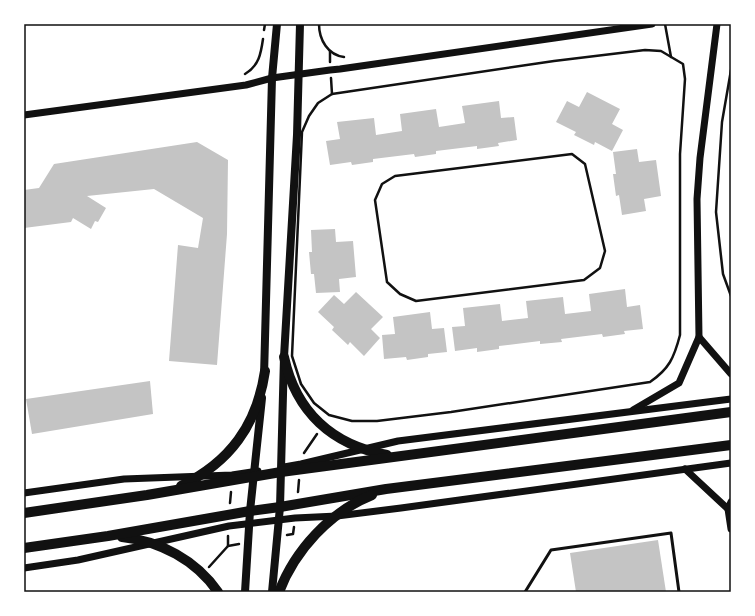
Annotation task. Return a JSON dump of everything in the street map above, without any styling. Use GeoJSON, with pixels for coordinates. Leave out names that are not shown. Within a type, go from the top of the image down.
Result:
{"type":"FeatureCollection","features":[{"type":"Feature","properties":{"kind":"main road"},"geometry":{"type":"LineString","coordinates":[[245,592],[250,511],[265,371],[272,78],[277,24]]}},
{"type":"Feature","properties":{"kind":"main road"},"geometry":{"type":"LineString","coordinates":[[272,592],[280,507],[284,357],[297,135],[300,24]]}},
{"type":"Feature","properties":{"kind":"main road"},"geometry":{"type":"LineString","coordinates":[[284,357],[287,372],[293,386],[308,412],[330,432],[343,441],[363,450],[388,456],[403,456]]}},
{"type":"Feature","properties":{"kind":"main road"},"geometry":{"type":"LineString","coordinates":[[147,495],[163,492],[179,486],[198,477],[222,460],[243,434],[252,419],[263,387],[265,371]]}},
{"type":"Feature","properties":{"kind":"main road"},"geometry":{"type":"LineString","coordinates":[[24,513],[147,495],[281,470],[403,456],[731,412]]}},
{"type":"Feature","properties":{"kind":"main road"},"geometry":{"type":"LineString","coordinates":[[24,548],[108,536],[386,489],[731,445]]}},
{"type":"Feature","properties":{"kind":"main road"},"geometry":{"type":"LineString","coordinates":[[279,592],[287,575],[305,547],[320,530],[337,516],[368,496],[386,489]]}},
{"type":"Feature","properties":{"kind":"main road"},"geometry":{"type":"LineString","coordinates":[[108,536],[139,539],[168,549],[182,557],[203,574],[218,592]]}},
{"type":"Feature","properties":{"kind":"street"},"geometry":{"type":"LineString","coordinates":[[24,115],[246,85],[272,78],[652,24]]}},
{"type":"Feature","properties":{"kind":"street"},"geometry":{"type":"LineString","coordinates":[[630,412],[679,382],[699,337],[697,199],[700,158],[717,24]]}},
{"type":"Feature","properties":{"kind":"street"},"geometry":{"type":"LineString","coordinates":[[699,337],[731,374]]}},
{"type":"Feature","properties":{"kind":"street"},"geometry":{"type":"LineString","coordinates":[[281,470],[398,441],[731,399]]}},
{"type":"Feature","properties":{"kind":"street"},"geometry":{"type":"LineString","coordinates":[[24,568],[78,560],[229,526],[295,518],[337,516],[731,463]]}},
{"type":"Feature","properties":{"kind":"street"},"geometry":{"type":"LineString","coordinates":[[685,469],[730,506],[731,529]]}},
{"type":"Feature","properties":{"kind":"street"},"geometry":{"type":"LineString","coordinates":[[24,493],[124,479],[254,475]]}},
{"type":"Feature","properties":{"kind":"lane"},"geometry":{"type":"LineString","coordinates":[[526,592],[551,550],[671,533],[679,592]]}},
{"type":"Feature","properties":{"kind":"path"},"geometry":{"type":"LineString","coordinates":[[241,76],[248,73],[255,66],[261,55],[264,24]]}},
{"type":"Feature","properties":{"kind":"path"},"geometry":{"type":"LineString","coordinates":[[319,24],[322,41],[330,51],[338,56],[348,58]]}},
{"type":"Feature","properties":{"kind":"path"},"geometry":{"type":"LineString","coordinates":[[665,24],[671,58]]}},
{"type":"Feature","properties":{"kind":"path"},"geometry":{"type":"LineString","coordinates":[[644,50],[661,51],[671,58],[682,64],[685,79],[680,154],[680,335],[675,354],[662,374],[650,382],[451,412],[377,421],[352,421],[337,418],[329,415],[314,403],[301,384],[292,356],[302,132],[309,116],[318,103],[332,94],[554,61],[644,50]]}},
{"type":"Feature","properties":{"kind":"path"},"geometry":{"type":"LineString","coordinates":[[731,70],[722,122],[716,212],[723,274],[731,296]]}},
{"type":"Feature","properties":{"kind":"path"},"geometry":{"type":"LineString","coordinates":[[572,154],[585,164],[605,251],[600,268],[584,280],[416,301],[400,294],[387,282],[375,200],[382,184],[395,176],[572,154]]}},
{"type":"Feature","properties":{"kind":"path"},"geometry":{"type":"LineString","coordinates":[[203,574],[228,546]]}},
{"type":"Feature","properties":{"kind":"building"},"geometry":{"type":"Polygon","coordinates":[[[587,92],[620,109],[612,124],[623,130],[612,151],[595,142],[594,145],[574,135],[576,132],[556,122],[567,101],[579,107],[587,92]]]}},
{"type":"Feature","properties":{"kind":"building"},"geometry":{"type":"Polygon","coordinates":[[[499,101],[501,118],[514,117],[517,140],[498,143],[499,146],[477,149],[477,146],[436,151],[436,154],[415,157],[414,154],[373,159],[373,162],[352,165],[351,162],[330,165],[326,141],[340,139],[337,122],[374,118],[376,135],[402,131],[400,114],[436,109],[439,127],[465,123],[462,106],[499,101]]]}},
{"type":"Feature","properties":{"kind":"building"},"geometry":{"type":"Polygon","coordinates":[[[197,142],[228,160],[227,234],[217,365],[169,361],[178,245],[198,248],[203,218],[154,189],[87,196],[106,208],[98,222],[95,221],[91,229],[73,218],[71,222],[24,228],[24,190],[39,188],[54,164],[197,142]]]}},
{"type":"Feature","properties":{"kind":"building"},"geometry":{"type":"Polygon","coordinates":[[[637,149],[639,162],[656,160],[661,196],[644,199],[646,211],[622,215],[619,195],[616,196],[613,174],[616,174],[613,152],[637,149]]]}},
{"type":"Feature","properties":{"kind":"building"},"geometry":{"type":"Polygon","coordinates":[[[335,229],[336,242],[353,241],[356,277],[339,279],[340,292],[316,293],[314,274],[311,274],[309,252],[312,252],[311,230],[335,229]]]}},
{"type":"Feature","properties":{"kind":"building"},"geometry":{"type":"Polygon","coordinates":[[[625,289],[627,307],[640,305],[643,329],[624,331],[625,334],[603,337],[602,334],[561,339],[562,342],[540,344],[540,341],[499,346],[499,349],[477,352],[477,348],[455,351],[452,327],[465,326],[463,308],[500,304],[502,321],[528,318],[526,301],[563,297],[565,314],[591,311],[589,294],[625,289]]]}},
{"type":"Feature","properties":{"kind":"building"},"geometry":{"type":"Polygon","coordinates":[[[356,292],[383,317],[371,329],[380,338],[364,356],[350,342],[348,345],[332,330],[334,327],[318,312],[334,295],[344,304],[356,292]]]}},
{"type":"Feature","properties":{"kind":"building"},"geometry":{"type":"Polygon","coordinates":[[[430,312],[432,329],[444,328],[447,352],[428,354],[428,357],[407,360],[406,357],[384,359],[382,335],[395,334],[393,317],[430,312]]]}},
{"type":"Feature","properties":{"kind":"building"},"geometry":{"type":"Polygon","coordinates":[[[150,381],[153,414],[32,434],[26,399],[150,381]]]}},
{"type":"Feature","properties":{"kind":"building"},"geometry":{"type":"Polygon","coordinates":[[[658,540],[666,592],[576,592],[570,553],[658,540]]]}}]}
